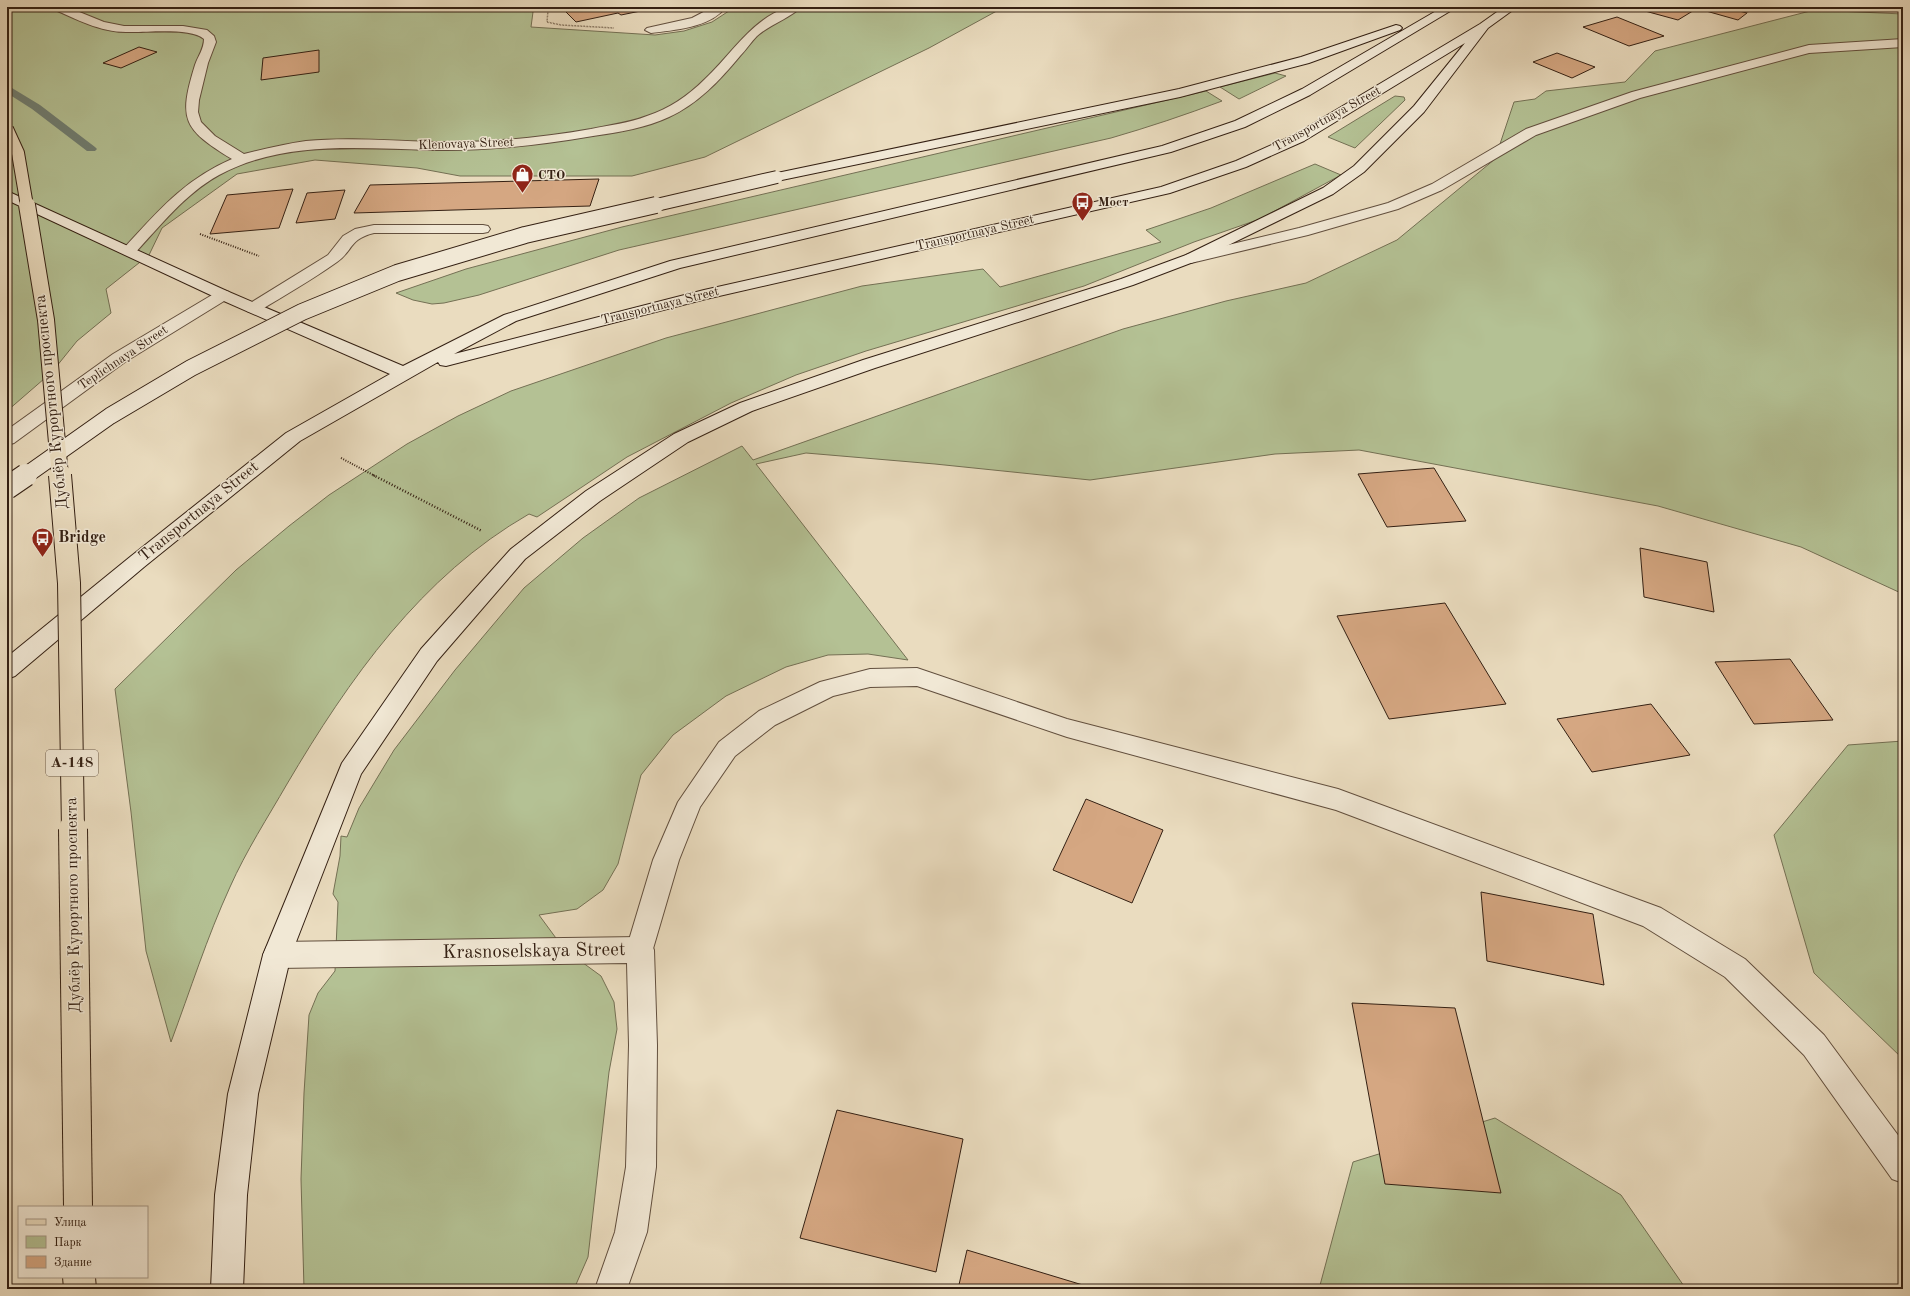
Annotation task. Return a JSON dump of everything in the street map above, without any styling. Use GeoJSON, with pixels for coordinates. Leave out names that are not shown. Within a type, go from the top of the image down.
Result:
{"type":"FeatureCollection","features":[{"type":"Feature","properties":{"kind":"main road"},"geometry":{"type":"LineString","coordinates":[[56,7],[101,25],[124,29],[183,29],[203,32],[207,35],[210,38],[211,44],[202,61],[191,102],[192,122],[204,136],[242,159]]}},
{"type":"Feature","properties":{"kind":"main road"},"geometry":{"type":"LineString","coordinates":[[651,30],[683,26],[706,18],[720,7]]}},
{"type":"Feature","properties":{"kind":"main road","name":"Klenovaya Street"},"geometry":{"type":"LineString","coordinates":[[129,251],[154,224],[199,181],[242,159],[276,150],[312,145],[469,146],[556,139],[624,127],[653,119],[680,107],[705,88],[752,35],[795,7]]}},
{"type":"Feature","properties":{"kind":"main road","name":"Transportnaya Street"},"geometry":{"type":"LineString","coordinates":[[404,373],[522,341],[704,295],[1165,190],[1241,164],[1299,138],[1484,26],[1511,7]]}},
{"type":"Feature","properties":{"kind":"main road"},"geometry":{"type":"LineString","coordinates":[[7,488],[110,416],[191,368],[302,312],[397,273],[525,236],[777,176],[1180,93],[1305,60],[1446,10]]}},
{"type":"Feature","properties":{"kind":"main road","name":"Transportnaya Street"},"geometry":{"type":"LineString","coordinates":[[7,670],[137,562],[293,437],[404,373],[510,318],[674,264],[1166,149],[1240,124],[1306,92],[1446,10]]}},
{"type":"Feature","properties":{"kind":"main road"},"geometry":{"type":"LineString","coordinates":[[227,1289],[231,1195],[243,1094],[277,955],[351,770],[429,655],[518,554],[593,496],[681,438],[746,407],[869,364],[1120,284],[1191,258],[1328,192],[1359,169],[1419,109],[1484,26]]}},
{"type":"Feature","properties":{"kind":"main road"},"geometry":{"type":"LineString","coordinates":[[1191,258],[1303,232],[1393,206],[1437,187],[1531,132],[1636,95],[1809,48],[1903,43]]}},
{"type":"Feature","properties":{"kind":"main road","name":"Дублёр Курортного проспекта"},"geometry":{"type":"LineString","coordinates":[[7,129],[18,153],[46,320],[70,583],[78,1206]]}},
{"type":"Feature","properties":{"kind":"main road"},"geometry":{"type":"LineString","coordinates":[[7,195],[223,295],[308,330],[404,373]]}},
{"type":"Feature","properties":{"kind":"main road"},"geometry":{"type":"LineString","coordinates":[[253,308],[333,258],[348,239],[360,232],[374,229],[483,229]]}},
{"type":"Feature","properties":{"kind":"main road","name":"Teplichnaya Street"},"geometry":{"type":"LineString","coordinates":[[7,439],[119,358],[223,295]]}},
{"type":"Feature","properties":{"kind":"main road"},"geometry":{"type":"LineString","coordinates":[[640,950],[666,860],[690,802],[727,750],[768,718],[828,688],[870,678],[918,677],[1066,728],[1338,800],[1652,917],[1735,968],[1814,1045],[1903,1168]]}},
{"type":"Feature","properties":{"kind":"main road","name":"Krasnoselskaya Street"},"geometry":{"type":"LineString","coordinates":[[277,955],[640,950],[643,1045],[641,1167],[631,1232],[612,1289]]}},
{"type":"Feature","properties":{"kind":"main road"},"geometry":{"type":"LineString","coordinates":[[79,1278],[80,1289]]}},
{"type":"Feature","properties":{"kind":"path"},"geometry":{"type":"LineString","coordinates":[[545,7],[548,10],[547,22],[561,25],[651,30]]}},
{"type":"Feature","properties":{"kind":"path"},"geometry":{"type":"LineString","coordinates":[[197,233],[262,257]]}},
{"type":"Feature","properties":{"kind":"path"},"geometry":{"type":"LineString","coordinates":[[338,457],[484,532]]}},
{"type":"Feature","properties":{"kind":"green space"},"geometry":{"type":"Polygon","coordinates":[[[7,7],[527,7],[533,12],[531,27],[655,35],[684,31],[712,22],[735,7],[1004,7],[929,48],[705,157],[632,176],[460,176],[417,168],[315,160],[237,174],[162,228],[149,255],[106,289],[111,313],[77,341],[52,372],[7,411],[7,7]]]}},
{"type":"Feature","properties":{"kind":"green space"},"geometry":{"type":"Polygon","coordinates":[[[1814,10],[1903,14],[1903,594],[1801,547],[1658,506],[1359,450],[1275,454],[1090,480],[935,464],[806,453],[756,464],[908,660],[868,654],[828,655],[786,667],[726,696],[673,735],[641,775],[618,864],[603,890],[577,909],[539,915],[564,949],[601,976],[614,1002],[617,1029],[609,1072],[588,1257],[574,1289],[304,1289],[301,1179],[309,1015],[318,993],[335,971],[338,902],[333,894],[340,856],[341,836],[347,837],[359,808],[394,750],[455,670],[524,588],[583,538],[639,498],[742,446],[753,460],[1123,329],[1226,301],[1306,283],[1397,240],[1495,159],[1514,102],[1535,99],[1546,91],[1625,82],[1655,51],[1814,10]]]}},
{"type":"Feature","properties":{"kind":"green space"},"geometry":{"type":"Polygon","coordinates":[[[1275,73],[1286,76],[1239,99],[1220,87],[1275,73]]]}},
{"type":"Feature","properties":{"kind":"green space"},"geometry":{"type":"Polygon","coordinates":[[[1206,91],[1222,101],[1167,121],[1111,138],[619,250],[479,295],[444,303],[432,304],[413,300],[396,293],[466,269],[622,227],[1206,91]]]}},
{"type":"Feature","properties":{"kind":"green space"},"geometry":{"type":"Polygon","coordinates":[[[1395,96],[1404,97],[1405,100],[1355,148],[1328,137],[1395,96]]]}},
{"type":"Feature","properties":{"kind":"green space"},"geometry":{"type":"Polygon","coordinates":[[[1315,164],[1341,175],[1260,219],[1194,242],[1084,286],[866,351],[796,375],[731,403],[627,457],[537,517],[529,514],[490,539],[454,568],[421,599],[391,633],[362,669],[311,745],[257,834],[236,874],[214,925],[171,1042],[146,951],[131,812],[115,689],[236,570],[329,495],[407,444],[458,416],[511,391],[666,338],[862,286],[983,269],[1000,287],[1161,242],[1146,230],[1211,208],[1315,164]]]}},
{"type":"Feature","properties":{"kind":"green space"},"geometry":{"type":"Polygon","coordinates":[[[1903,741],[1903,1059],[1814,973],[1774,835],[1848,745],[1903,741]]]}},
{"type":"Feature","properties":{"kind":"green space"},"geometry":{"type":"Polygon","coordinates":[[[1495,1118],[1621,1195],[1686,1289],[1319,1289],[1353,1162],[1495,1118]]]}},
{"type":"Feature","properties":{"kind":"building"},"geometry":{"type":"Polygon","coordinates":[[[561,7],[660,7],[621,15],[618,13],[576,22],[561,7]]]}},
{"type":"Feature","properties":{"kind":"building"},"geometry":{"type":"Polygon","coordinates":[[[1652,7],[1690,7],[1696,9],[1678,20],[1645,11],[1652,7]]]}},
{"type":"Feature","properties":{"kind":"building"},"geometry":{"type":"Polygon","coordinates":[[[1711,7],[1723,7],[1747,13],[1738,20],[1706,11],[1711,7]]]}},
{"type":"Feature","properties":{"kind":"building"},"geometry":{"type":"Polygon","coordinates":[[[1728,7],[1754,7],[1748,12],[1728,7]]]}},
{"type":"Feature","properties":{"kind":"building"},"geometry":{"type":"Polygon","coordinates":[[[1617,17],[1664,36],[1629,46],[1583,27],[1617,17]]]}},
{"type":"Feature","properties":{"kind":"building"},"geometry":{"type":"Polygon","coordinates":[[[139,47],[157,52],[121,68],[103,63],[139,47]]]}},
{"type":"Feature","properties":{"kind":"building"},"geometry":{"type":"Polygon","coordinates":[[[319,50],[319,72],[261,80],[263,58],[319,50]]]}},
{"type":"Feature","properties":{"kind":"building"},"geometry":{"type":"Polygon","coordinates":[[[1557,53],[1595,67],[1572,78],[1533,62],[1557,53]]]}},
{"type":"Feature","properties":{"kind":"building"},"geometry":{"type":"Polygon","coordinates":[[[599,179],[590,206],[354,213],[370,185],[599,179]]]}},
{"type":"Feature","properties":{"kind":"building"},"geometry":{"type":"Polygon","coordinates":[[[293,189],[279,228],[210,234],[227,195],[293,189]]]}},
{"type":"Feature","properties":{"kind":"building"},"geometry":{"type":"Polygon","coordinates":[[[345,190],[335,219],[296,223],[307,193],[345,190]]]}},
{"type":"Feature","properties":{"kind":"building"},"geometry":{"type":"Polygon","coordinates":[[[1434,468],[1466,521],[1387,527],[1358,474],[1434,468]]]}},
{"type":"Feature","properties":{"kind":"building"},"geometry":{"type":"Polygon","coordinates":[[[1640,548],[1707,562],[1714,612],[1644,597],[1640,548]]]}},
{"type":"Feature","properties":{"kind":"building"},"geometry":{"type":"Polygon","coordinates":[[[1445,603],[1506,704],[1389,719],[1337,616],[1445,603]]]}},
{"type":"Feature","properties":{"kind":"building"},"geometry":{"type":"Polygon","coordinates":[[[1790,659],[1833,720],[1754,724],[1715,662],[1790,659]]]}},
{"type":"Feature","properties":{"kind":"building"},"geometry":{"type":"Polygon","coordinates":[[[1651,704],[1690,755],[1592,772],[1557,719],[1651,704]]]}},
{"type":"Feature","properties":{"kind":"building"},"geometry":{"type":"Polygon","coordinates":[[[1086,799],[1163,830],[1132,903],[1053,870],[1086,799]]]}},
{"type":"Feature","properties":{"kind":"building"},"geometry":{"type":"Polygon","coordinates":[[[1481,892],[1593,914],[1604,985],[1487,961],[1481,892]]]}},
{"type":"Feature","properties":{"kind":"building"},"geometry":{"type":"Polygon","coordinates":[[[1352,1003],[1455,1008],[1501,1193],[1385,1184],[1352,1003]]]}},
{"type":"Feature","properties":{"kind":"building"},"geometry":{"type":"Polygon","coordinates":[[[837,1110],[963,1139],[936,1272],[800,1238],[837,1110]]]}},
{"type":"Feature","properties":{"kind":"building"},"geometry":{"type":"Polygon","coordinates":[[[967,1250],[1096,1289],[958,1289],[967,1250]]]}},
{"type":"Feature","properties":{"kind":"waterway"},"geometry":{"type":"LineString","coordinates":[[7,88],[36,107],[91,149]]}},
{"type":"Feature","properties":{"kind":"place","name":"СТО"},"geometry":{"type":"Point","coordinates":[523,194]}},
{"type":"Feature","properties":{"kind":"place","name":"Мост"},"geometry":{"type":"Point","coordinates":[1082,222]}},
{"type":"Feature","properties":{"kind":"place","name":"Bridge"},"geometry":{"type":"Point","coordinates":[42,558]}}]}
